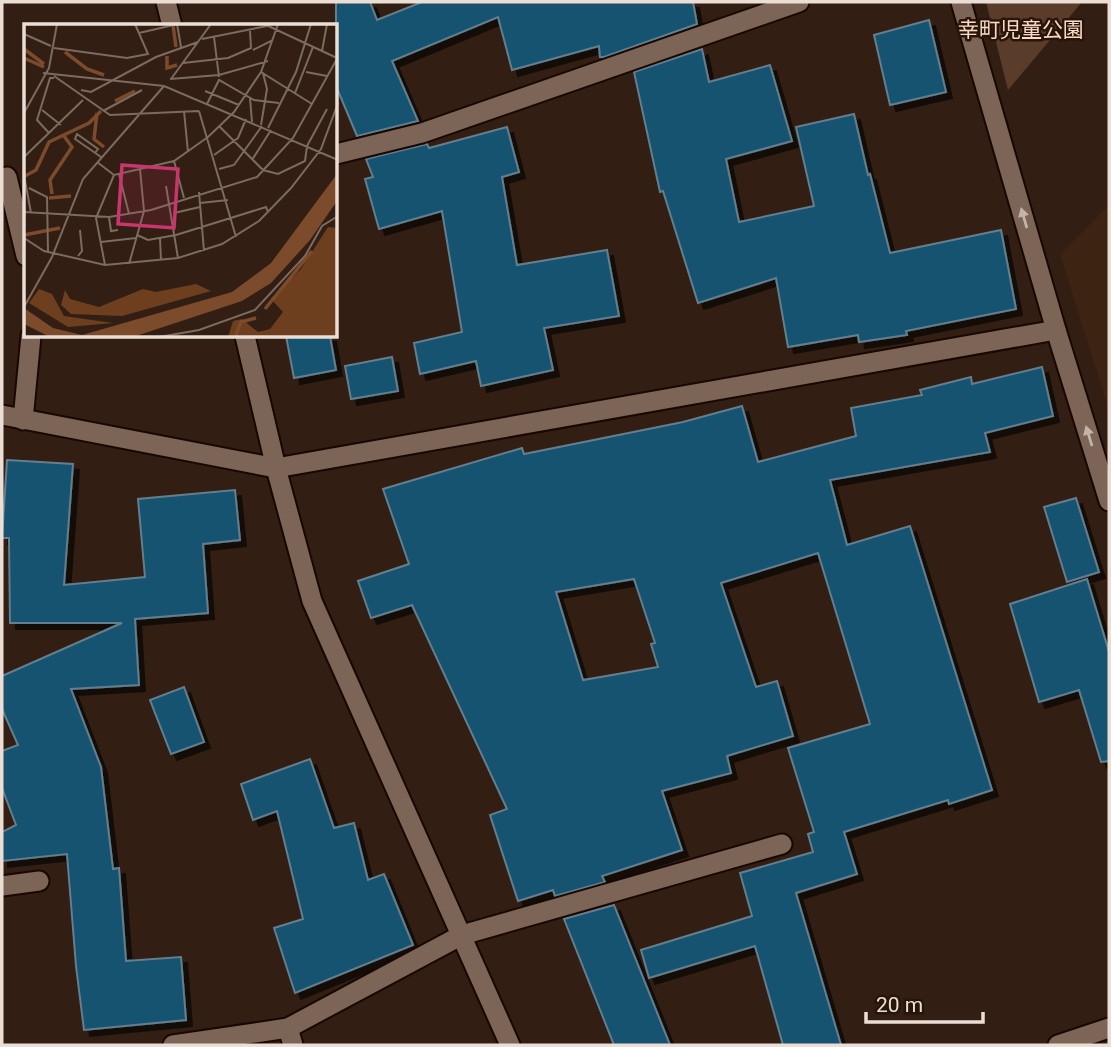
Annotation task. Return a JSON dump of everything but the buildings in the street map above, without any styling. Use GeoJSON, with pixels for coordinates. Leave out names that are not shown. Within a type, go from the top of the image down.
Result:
{"type":"FeatureCollection","features":[{"type":"Feature","properties":{"kind":"street"},"geometry":{"type":"LineString","coordinates":[[166,2],[172,24]]}},
{"type":"Feature","properties":{"kind":"street"},"geometry":{"type":"LineString","coordinates":[[338,154],[422,133],[799,2]]}},
{"type":"Feature","properties":{"kind":"street"},"geometry":{"type":"LineString","coordinates":[[961,2],[1056,330],[1109,501]]}},
{"type":"Feature","properties":{"kind":"street"},"geometry":{"type":"LineString","coordinates":[[7,177],[24,248]]}},
{"type":"Feature","properties":{"kind":"street"},"geometry":{"type":"LineString","coordinates":[[2,415],[276,468],[1056,330]]}},
{"type":"Feature","properties":{"kind":"street"},"geometry":{"type":"LineString","coordinates":[[23,420],[31,338]]}},
{"type":"Feature","properties":{"kind":"street"},"geometry":{"type":"LineString","coordinates":[[245,338],[276,468],[312,601],[510,1045]]}},
{"type":"Feature","properties":{"kind":"street"},"geometry":{"type":"LineString","coordinates":[[173,1045],[290,1037],[461,935],[782,844]]}},
{"type":"Feature","properties":{"kind":"street"},"geometry":{"type":"LineString","coordinates":[[2,886],[39,880]]}},
{"type":"Feature","properties":{"kind":"street"},"geometry":{"type":"LineString","coordinates":[[1058,1045],[1109,1028]]}},
{"type":"Feature","properties":{"kind":"shaded area"},"geometry":{"type":"Polygon","coordinates":[[[1109,205],[1109,410],[1060,255],[1109,205]]]}},
{"type":"Feature","properties":{"kind":"green space","name":"幸町児童公園"},"geometry":{"type":"Polygon","coordinates":[[[986,2],[1082,2],[1008,90],[986,2]]]}}]}
